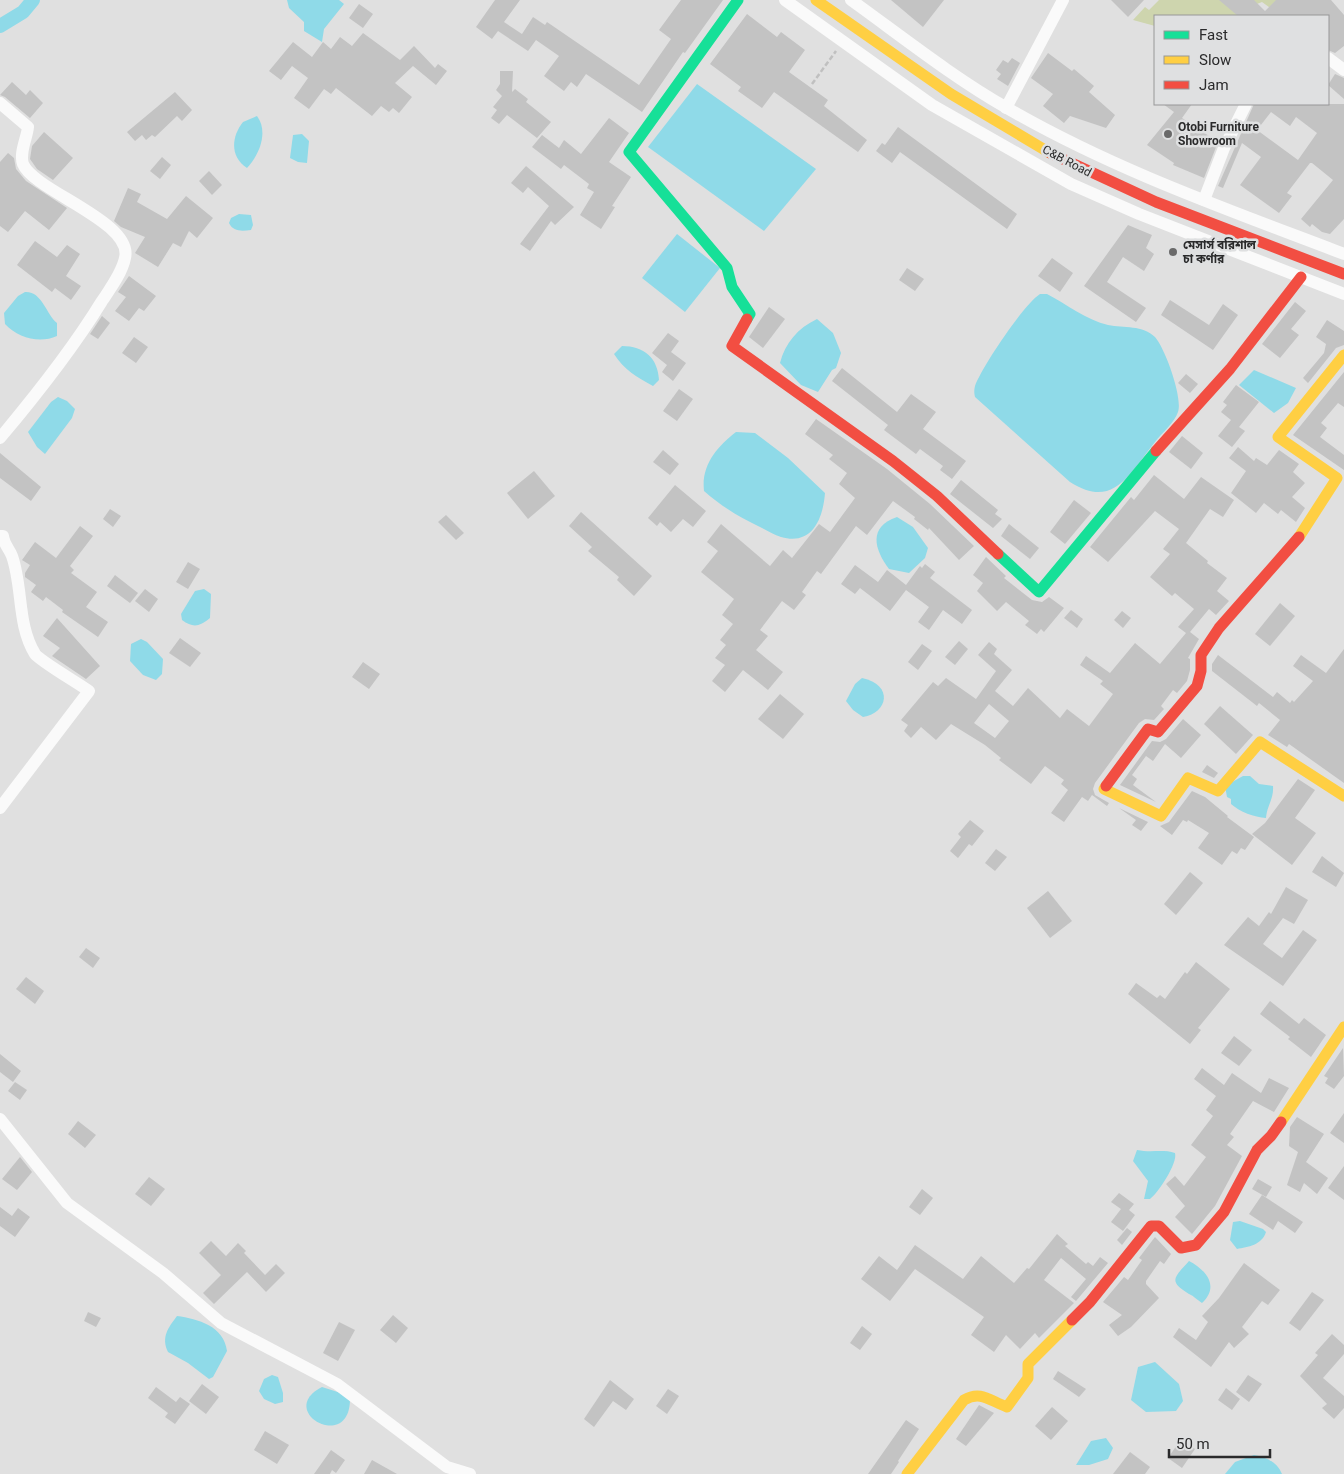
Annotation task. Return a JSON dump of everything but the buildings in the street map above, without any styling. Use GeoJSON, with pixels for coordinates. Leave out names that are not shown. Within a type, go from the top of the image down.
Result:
{"type":"FeatureCollection","features":[{"type":"Feature","properties":{"kind":"main road"},"geometry":{"type":"LineString","coordinates":[[738,0],[629,152],[727,268],[732,287],[750,314],[732,346],[893,461],[937,496],[1039,592],[1180,422],[1230,368],[1301,277]]}},
{"type":"Feature","properties":{"kind":"main road","name":"C&B Road"},"geometry":{"type":"LineString","coordinates":[[816,0],[944,91],[1007,129],[1093,175],[1194,217],[1344,274]]}},
{"type":"Feature","properties":{"kind":"main road"},"geometry":{"type":"LineString","coordinates":[[1344,355],[1278,437],[1337,478],[1297,540],[1219,628],[1201,655],[1201,671],[1197,686],[1158,732],[1148,729],[1104,789],[1161,816],[1188,778],[1218,791],[1260,742],[1344,796]]}},
{"type":"Feature","properties":{"kind":"main road"},"geometry":{"type":"LineString","coordinates":[[907,1474],[964,1400],[972,1394],[983,1394],[1007,1407],[1028,1378],[1028,1364],[1090,1302],[1151,1226],[1159,1226],[1181,1248],[1196,1245],[1224,1212],[1257,1150],[1271,1136],[1344,1027]]}},
{"type":"Feature","properties":{"kind":"street"},"geometry":{"type":"LineString","coordinates":[[786,0],[932,105],[1071,184],[1139,214],[1344,294]]}},
{"type":"Feature","properties":{"kind":"street"},"geometry":{"type":"LineString","coordinates":[[852,0],[1006,108],[1089,151],[1152,180],[1344,254]]}},
{"type":"Feature","properties":{"kind":"street"},"geometry":{"type":"LineString","coordinates":[[1006,108],[1063,0]]}},
{"type":"Feature","properties":{"kind":"street"},"geometry":{"type":"LineString","coordinates":[[1329,59],[1344,70]]}},
{"type":"Feature","properties":{"kind":"street"},"geometry":{"type":"LineString","coordinates":[[0,103],[28,127],[21,156],[24,166],[43,182],[106,224],[124,242],[126,257],[112,286],[78,340],[0,438]]}},
{"type":"Feature","properties":{"kind":"street"},"geometry":{"type":"LineString","coordinates":[[1204,200],[1224,148],[1246,105]]}},
{"type":"Feature","properties":{"kind":"street"},"geometry":{"type":"LineString","coordinates":[[0,536],[3,536],[4,544],[12,555],[24,625],[35,655],[88,691],[0,808]]}},
{"type":"Feature","properties":{"kind":"street"},"geometry":{"type":"LineString","coordinates":[[0,1119],[67,1203],[163,1273],[220,1322],[337,1384],[447,1467],[470,1474]]}},
{"type":"Feature","properties":{"kind":"path"},"geometry":{"type":"LineString","coordinates":[[812,84],[843,42]]}},
{"type":"Feature","properties":{"kind":"green space"},"geometry":{"type":"Polygon","coordinates":[[[1159,0],[1285,0],[1273,10],[1262,2],[1244,9],[1239,15],[1154,15],[1154,26],[1133,20],[1145,7],[1149,10],[1159,0]]]}},
{"type":"Feature","properties":{"kind":"water"},"geometry":{"type":"Polygon","coordinates":[[[287,0],[339,0],[344,4],[324,29],[322,42],[304,31],[304,22],[289,8],[287,0]]]}},
{"type":"Feature","properties":{"kind":"water"},"geometry":{"type":"Polygon","coordinates":[[[697,84],[816,169],[764,231],[648,147],[697,84]]]}},
{"type":"Feature","properties":{"kind":"water"},"geometry":{"type":"Polygon","coordinates":[[[257,116],[261,122],[261,143],[259,150],[247,168],[241,163],[235,153],[236,134],[243,122],[257,116]]]}},
{"type":"Feature","properties":{"kind":"water"},"geometry":{"type":"Polygon","coordinates":[[[302,134],[309,141],[307,163],[298,162],[290,158],[293,135],[302,134]]]}},
{"type":"Feature","properties":{"kind":"water"},"geometry":{"type":"Polygon","coordinates":[[[239,214],[251,215],[253,225],[251,230],[238,230],[231,226],[229,223],[231,218],[239,214]]]}},
{"type":"Feature","properties":{"kind":"water"},"geometry":{"type":"Polygon","coordinates":[[[677,234],[720,268],[685,312],[642,278],[677,234]]]}},
{"type":"Feature","properties":{"kind":"water"},"geometry":{"type":"Polygon","coordinates":[[[25,292],[36,295],[40,299],[57,323],[57,336],[44,339],[30,338],[16,333],[5,324],[4,313],[18,296],[25,292]]]}},
{"type":"Feature","properties":{"kind":"water"},"geometry":{"type":"Polygon","coordinates":[[[1040,294],[1047,294],[1084,316],[1100,323],[1145,330],[1155,337],[1159,343],[1172,373],[1179,405],[1176,416],[1128,476],[1109,490],[1098,492],[1085,490],[1070,482],[975,397],[975,386],[994,351],[1014,322],[1040,294]]]}},
{"type":"Feature","properties":{"kind":"water"},"geometry":{"type":"Polygon","coordinates":[[[817,319],[833,333],[841,353],[836,368],[832,370],[818,392],[801,385],[780,363],[785,349],[793,337],[817,319]]]}},
{"type":"Feature","properties":{"kind":"water"},"geometry":{"type":"Polygon","coordinates":[[[622,346],[637,348],[653,360],[659,380],[653,386],[631,373],[618,360],[614,354],[622,346]]]}},
{"type":"Feature","properties":{"kind":"water"},"geometry":{"type":"Polygon","coordinates":[[[1254,370],[1296,388],[1288,403],[1274,413],[1239,385],[1254,370]]]}},
{"type":"Feature","properties":{"kind":"water"},"geometry":{"type":"Polygon","coordinates":[[[58,397],[67,401],[75,409],[72,418],[45,454],[37,447],[28,432],[51,402],[58,397]]]}},
{"type":"Feature","properties":{"kind":"water"},"geometry":{"type":"Polygon","coordinates":[[[736,432],[755,433],[788,458],[825,493],[822,512],[814,528],[808,534],[801,538],[792,539],[778,536],[738,515],[704,491],[705,473],[712,457],[736,432]]]}},
{"type":"Feature","properties":{"kind":"water"},"geometry":{"type":"Polygon","coordinates":[[[897,517],[913,527],[928,548],[925,558],[909,573],[889,569],[877,546],[876,539],[881,527],[897,517]]]}},
{"type":"Feature","properties":{"kind":"water"},"geometry":{"type":"Polygon","coordinates":[[[204,589],[211,594],[210,618],[199,625],[189,624],[182,620],[181,614],[195,591],[204,589]]]}},
{"type":"Feature","properties":{"kind":"water"},"geometry":{"type":"Polygon","coordinates":[[[141,639],[147,642],[163,659],[162,674],[156,680],[143,675],[130,661],[131,644],[141,639]]]}},
{"type":"Feature","properties":{"kind":"water"},"geometry":{"type":"Polygon","coordinates":[[[862,678],[879,686],[883,692],[884,699],[878,710],[863,717],[853,710],[846,701],[855,684],[862,678]]]}},
{"type":"Feature","properties":{"kind":"water"},"geometry":{"type":"Polygon","coordinates":[[[1243,776],[1250,776],[1259,784],[1273,786],[1266,818],[1252,815],[1239,809],[1231,804],[1231,799],[1227,797],[1225,786],[1243,776]]]}},
{"type":"Feature","properties":{"kind":"water"},"geometry":{"type":"Polygon","coordinates":[[[1137,1150],[1175,1153],[1171,1170],[1150,1199],[1144,1199],[1148,1181],[1133,1161],[1137,1150]]]}},
{"type":"Feature","properties":{"kind":"water"},"geometry":{"type":"Polygon","coordinates":[[[1240,1221],[1263,1229],[1266,1232],[1258,1243],[1237,1249],[1230,1240],[1233,1222],[1240,1221]]]}},
{"type":"Feature","properties":{"kind":"water"},"geometry":{"type":"Polygon","coordinates":[[[1189,1261],[1201,1269],[1209,1279],[1210,1291],[1202,1303],[1182,1290],[1176,1282],[1177,1275],[1189,1261]]]}},
{"type":"Feature","properties":{"kind":"water"},"geometry":{"type":"Polygon","coordinates":[[[177,1316],[209,1325],[221,1335],[227,1351],[213,1377],[209,1379],[188,1363],[168,1352],[165,1337],[177,1316]]]}},
{"type":"Feature","properties":{"kind":"water"},"geometry":{"type":"Polygon","coordinates":[[[1155,1362],[1179,1384],[1183,1401],[1176,1411],[1146,1412],[1131,1400],[1138,1367],[1155,1362]]]}},
{"type":"Feature","properties":{"kind":"water"},"geometry":{"type":"Polygon","coordinates":[[[272,1375],[278,1377],[283,1393],[283,1402],[275,1404],[264,1399],[259,1391],[264,1379],[272,1375]]]}},
{"type":"Feature","properties":{"kind":"water"},"geometry":{"type":"Polygon","coordinates":[[[322,1387],[344,1394],[350,1400],[347,1416],[339,1424],[328,1426],[310,1416],[306,1407],[310,1397],[322,1387]]]}},
{"type":"Feature","properties":{"kind":"water"},"geometry":{"type":"Polygon","coordinates":[[[1106,1438],[1113,1448],[1108,1459],[1089,1465],[1076,1465],[1091,1441],[1106,1438]]]}},
{"type":"Feature","properties":{"kind":"water"},"geometry":{"type":"Polygon","coordinates":[[[1254,1455],[1271,1461],[1282,1474],[1225,1474],[1235,1462],[1254,1455]]]}},
{"type":"Feature","properties":{"kind":"waterway"},"geometry":{"type":"LineString","coordinates":[[0,26],[23,12],[33,0]]}},
{"type":"Feature","properties":{"kind":"traffic: fast"},"geometry":{"type":"LineString","coordinates":[[738,0],[629,152],[727,268],[732,287],[750,314],[747,319]]}},
{"type":"Feature","properties":{"kind":"traffic: fast"},"geometry":{"type":"LineString","coordinates":[[998,554],[1039,592],[1156,451]]}},
{"type":"Feature","properties":{"kind":"traffic: slow"},"geometry":{"type":"LineString","coordinates":[[816,0],[951,94],[1050,153]]}},
{"type":"Feature","properties":{"kind":"traffic: slow"},"geometry":{"type":"LineString","coordinates":[[1299,537],[1337,478],[1278,437],[1344,355]]}},
{"type":"Feature","properties":{"kind":"traffic: slow"},"geometry":{"type":"LineString","coordinates":[[1106,786],[1104,789],[1161,816],[1188,778],[1218,791],[1260,742],[1344,796]]}},
{"type":"Feature","properties":{"kind":"traffic: slow"},"geometry":{"type":"LineString","coordinates":[[1281,1122],[1344,1027]]}},
{"type":"Feature","properties":{"kind":"traffic: slow"},"geometry":{"type":"LineString","coordinates":[[907,1474],[964,1400],[970,1397],[981,1396],[1007,1407],[1028,1378],[1028,1364],[1072,1320]]}},
{"type":"Feature","properties":{"kind":"traffic: jam"},"geometry":{"type":"LineString","coordinates":[[1050,153],[1156,202],[1344,274]]}},
{"type":"Feature","properties":{"kind":"traffic: jam"},"geometry":{"type":"LineString","coordinates":[[1156,451],[1230,369],[1301,277]]}},
{"type":"Feature","properties":{"kind":"traffic: jam"},"geometry":{"type":"LineString","coordinates":[[747,319],[732,346],[893,461],[937,496],[998,554]]}},
{"type":"Feature","properties":{"kind":"traffic: jam"},"geometry":{"type":"LineString","coordinates":[[1106,786],[1148,729],[1158,732],[1197,686],[1201,671],[1201,655],[1219,628],[1299,537]]}},
{"type":"Feature","properties":{"kind":"traffic: jam"},"geometry":{"type":"LineString","coordinates":[[1072,1320],[1090,1302],[1151,1226],[1159,1226],[1181,1248],[1196,1245],[1224,1212],[1257,1150],[1271,1136],[1281,1122]]}},
{"type":"Feature","properties":{"kind":"place","name":"Otobi Furniture Showroom"},"geometry":{"type":"Point","coordinates":[1168,134]}},
{"type":"Feature","properties":{"kind":"place","name":"মেসার্স বরিশাল চা কর্ণার"},"geometry":{"type":"Point","coordinates":[1173,252]}}]}
